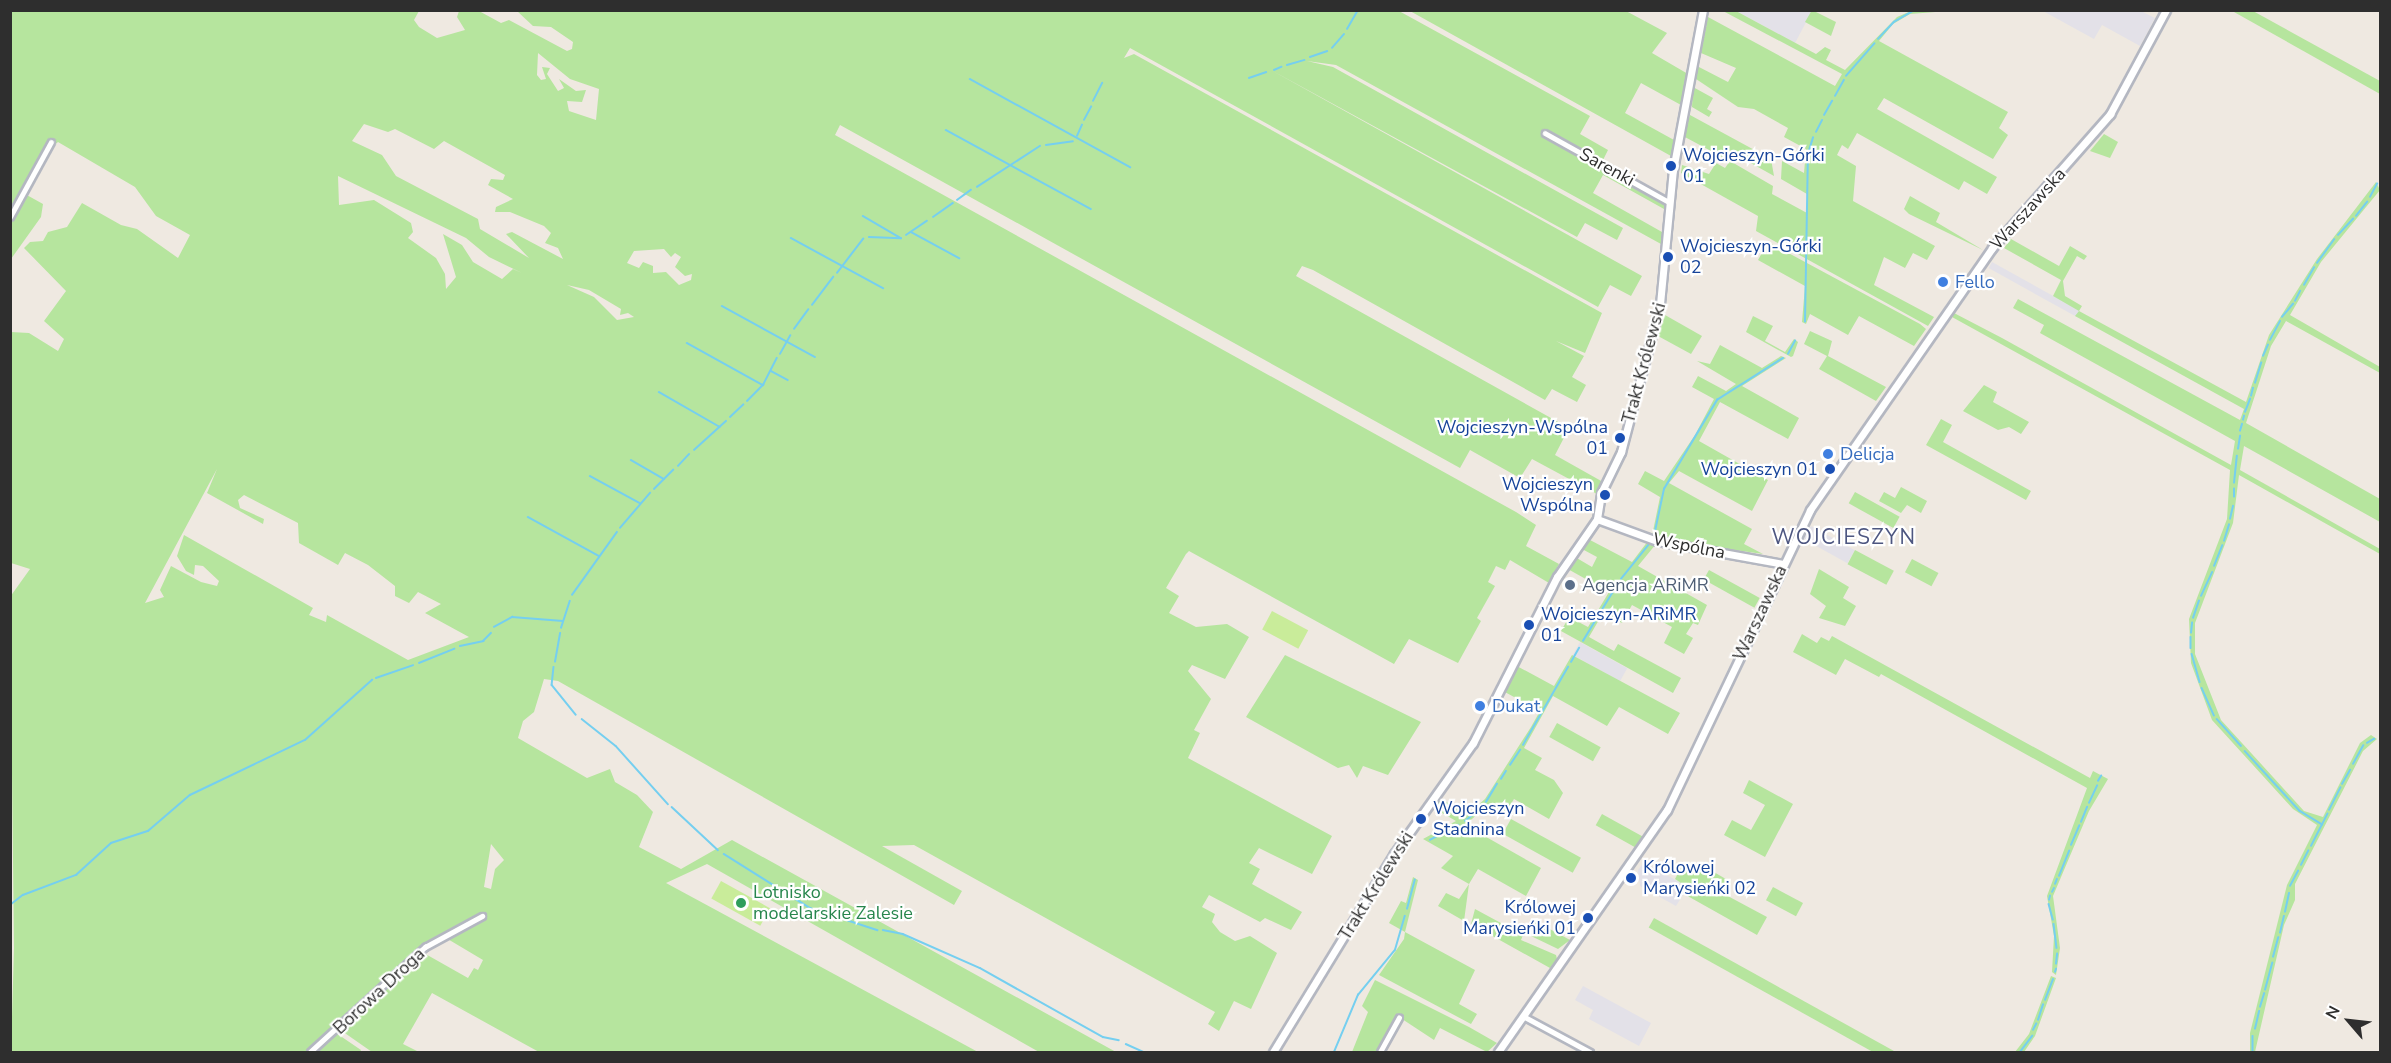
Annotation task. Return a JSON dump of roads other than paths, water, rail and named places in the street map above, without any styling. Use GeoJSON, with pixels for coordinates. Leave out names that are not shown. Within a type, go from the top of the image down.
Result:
{"type":"FeatureCollection","features":[{"type":"Feature","properties":{"kind":"street","name":"Trakt Królewski"},"geometry":{"type":"LineString","coordinates":[[1273,1053],[1394,854],[1473,743],[1557,577],[1597,519],[1601,493],[1621,452],[1658,313],[1669,202],[1703,10]]}},
{"type":"Feature","properties":{"kind":"street","name":"Warszawska"},"geometry":{"type":"LineString","coordinates":[[1498,1053],[1667,810],[1809,510],[1968,280],[2110,114],[2166,10]]}},
{"type":"Feature","properties":{"kind":"street","name":"Sarenki"},"geometry":{"type":"LineString","coordinates":[[1545,133],[1669,202]]}},
{"type":"Feature","properties":{"kind":"street"},"geometry":{"type":"LineString","coordinates":[[10,217],[51,142]]}},
{"type":"Feature","properties":{"kind":"street","name":"Wspólna"},"geometry":{"type":"LineString","coordinates":[[1597,519],[1657,542],[1783,564]]}},
{"type":"Feature","properties":{"kind":"street","name":"Borowa Droga"},"geometry":{"type":"LineString","coordinates":[[310,1053],[425,947],[482,916]]}},
{"type":"Feature","properties":{"kind":"street"},"geometry":{"type":"LineString","coordinates":[[1525,1017],[1590,1053]]}},
{"type":"Feature","properties":{"kind":"street"},"geometry":{"type":"LineString","coordinates":[[1380,1053],[1399,1018]]}},
{"type":"Feature","properties":{"kind":"waterway"},"geometry":{"type":"LineString","coordinates":[[1347,29],[1358,10]]}},
{"type":"Feature","properties":{"kind":"waterway"},"geometry":{"type":"LineString","coordinates":[[1878,39],[1894,22],[1915,10]]}},
{"type":"Feature","properties":{"kind":"waterway"},"geometry":{"type":"LineString","coordinates":[[1332,48],[1344,34]]}},
{"type":"Feature","properties":{"kind":"waterway"},"geometry":{"type":"LineString","coordinates":[[1846,76],[1874,44]]}},
{"type":"Feature","properties":{"kind":"waterway"},"geometry":{"type":"LineString","coordinates":[[1310,57],[1327,51]]}},
{"type":"Feature","properties":{"kind":"waterway"},"geometry":{"type":"LineString","coordinates":[[1287,65],[1304,60]]}},
{"type":"Feature","properties":{"kind":"waterway"},"geometry":{"type":"LineString","coordinates":[[1274,70],[1281,67]]}},
{"type":"Feature","properties":{"kind":"waterway"},"geometry":{"type":"LineString","coordinates":[[1249,78],[1266,72]]}},
{"type":"Feature","properties":{"kind":"waterway"},"geometry":{"type":"LineString","coordinates":[[970,79],[1130,167]]}},
{"type":"Feature","properties":{"kind":"waterway"},"geometry":{"type":"LineString","coordinates":[[1835,96],[1844,80]]}},
{"type":"Feature","properties":{"kind":"waterway"},"geometry":{"type":"LineString","coordinates":[[1093,101],[1102,83]]}},
{"type":"Feature","properties":{"kind":"waterway"},"geometry":{"type":"LineString","coordinates":[[1824,115],[1832,101]]}},
{"type":"Feature","properties":{"kind":"waterway"},"geometry":{"type":"LineString","coordinates":[[1084,120],[1091,107]]}},
{"type":"Feature","properties":{"kind":"waterway"},"geometry":{"type":"LineString","coordinates":[[1816,132],[1822,120]]}},
{"type":"Feature","properties":{"kind":"waterway"},"geometry":{"type":"LineString","coordinates":[[1077,136],[1082,125]]}},
{"type":"Feature","properties":{"kind":"waterway"},"geometry":{"type":"LineString","coordinates":[[946,130],[1091,209]]}},
{"type":"Feature","properties":{"kind":"waterway"},"geometry":{"type":"LineString","coordinates":[[1805,322],[1808,154],[1813,138]]}},
{"type":"Feature","properties":{"kind":"waterway"},"geometry":{"type":"LineString","coordinates":[[1046,145],[1073,141]]}},
{"type":"Feature","properties":{"kind":"waterway"},"geometry":{"type":"LineString","coordinates":[[977,187],[1040,146]]}},
{"type":"Feature","properties":{"kind":"waterway"},"geometry":{"type":"LineString","coordinates":[[2370,197],[2377,184]]}},
{"type":"Feature","properties":{"kind":"waterway"},"geometry":{"type":"LineString","coordinates":[[957,200],[971,190]]}},
{"type":"Feature","properties":{"kind":"waterway"},"geometry":{"type":"LineString","coordinates":[[2356,216],[2367,202]]}},
{"type":"Feature","properties":{"kind":"waterway"},"geometry":{"type":"LineString","coordinates":[[933,217],[953,203]]}},
{"type":"Feature","properties":{"kind":"waterway"},"geometry":{"type":"LineString","coordinates":[[863,216],[901,238]]}},
{"type":"Feature","properties":{"kind":"waterway"},"geometry":{"type":"LineString","coordinates":[[2338,235],[2353,219]]}},
{"type":"Feature","properties":{"kind":"waterway"},"geometry":{"type":"LineString","coordinates":[[906,235],[927,221]]}},
{"type":"Feature","properties":{"kind":"waterway"},"geometry":{"type":"LineString","coordinates":[[911,232],[959,258]]}},
{"type":"Feature","properties":{"kind":"waterway"},"geometry":{"type":"LineString","coordinates":[[869,237],[901,238]]}},
{"type":"Feature","properties":{"kind":"waterway"},"geometry":{"type":"LineString","coordinates":[[791,238],[883,288]]}},
{"type":"Feature","properties":{"kind":"waterway"},"geometry":{"type":"LineString","coordinates":[[837,273],[863,239]]}},
{"type":"Feature","properties":{"kind":"waterway"},"geometry":{"type":"LineString","coordinates":[[2317,263],[2334,240]]}},
{"type":"Feature","properties":{"kind":"waterway"},"geometry":{"type":"LineString","coordinates":[[2304,285],[2314,268]]}},
{"type":"Feature","properties":{"kind":"waterway"},"geometry":{"type":"LineString","coordinates":[[812,305],[833,277]]}},
{"type":"Feature","properties":{"kind":"waterway"},"geometry":{"type":"LineString","coordinates":[[2295,301],[2300,291]]}},
{"type":"Feature","properties":{"kind":"waterway"},"geometry":{"type":"LineString","coordinates":[[2282,317],[2293,304]]}},
{"type":"Feature","properties":{"kind":"waterway"},"geometry":{"type":"LineString","coordinates":[[722,306],[815,357]]}},
{"type":"Feature","properties":{"kind":"waterway"},"geometry":{"type":"LineString","coordinates":[[794,329],[808,310]]}},
{"type":"Feature","properties":{"kind":"waterway"},"geometry":{"type":"LineString","coordinates":[[2270,340],[2280,321]]}},
{"type":"Feature","properties":{"kind":"waterway"},"geometry":{"type":"LineString","coordinates":[[780,354],[790,336]]}},
{"type":"Feature","properties":{"kind":"waterway"},"geometry":{"type":"LineString","coordinates":[[1788,354],[1795,341]]}},
{"type":"Feature","properties":{"kind":"waterway"},"geometry":{"type":"LineString","coordinates":[[687,343],[763,385]]}},
{"type":"Feature","properties":{"kind":"waterway"},"geometry":{"type":"LineString","coordinates":[[2263,356],[2268,345]]}},
{"type":"Feature","properties":{"kind":"waterway"},"geometry":{"type":"LineString","coordinates":[[747,401],[763,385],[777,358]]}},
{"type":"Feature","properties":{"kind":"waterway"},"geometry":{"type":"LineString","coordinates":[[1654,536],[1664,489],[1717,400],[1783,358]]}},
{"type":"Feature","properties":{"kind":"waterway"},"geometry":{"type":"LineString","coordinates":[[2255,383],[2261,363]]}},
{"type":"Feature","properties":{"kind":"waterway"},"geometry":{"type":"LineString","coordinates":[[771,371],[788,380]]}},
{"type":"Feature","properties":{"kind":"waterway"},"geometry":{"type":"LineString","coordinates":[[2251,396],[2253,388]]}},
{"type":"Feature","properties":{"kind":"waterway"},"geometry":{"type":"LineString","coordinates":[[659,392],[720,427]]}},
{"type":"Feature","properties":{"kind":"waterway"},"geometry":{"type":"LineString","coordinates":[[2245,412],[2250,399]]}},
{"type":"Feature","properties":{"kind":"waterway"},"geometry":{"type":"LineString","coordinates":[[730,417],[743,405]]}},
{"type":"Feature","properties":{"kind":"waterway"},"geometry":{"type":"LineString","coordinates":[[2243,420],[2244,416]]}},
{"type":"Feature","properties":{"kind":"waterway"},"geometry":{"type":"LineString","coordinates":[[694,450],[726,421]]}},
{"type":"Feature","properties":{"kind":"waterway"},"geometry":{"type":"LineString","coordinates":[[2240,431],[2242,424]]}},
{"type":"Feature","properties":{"kind":"waterway"},"geometry":{"type":"LineString","coordinates":[[2238,449],[2240,436]]}},
{"type":"Feature","properties":{"kind":"waterway"},"geometry":{"type":"LineString","coordinates":[[678,466],[689,454]]}},
{"type":"Feature","properties":{"kind":"waterway"},"geometry":{"type":"LineString","coordinates":[[2234,483],[2237,456]]}},
{"type":"Feature","properties":{"kind":"waterway"},"geometry":{"type":"LineString","coordinates":[[631,460],[664,479]]}},
{"type":"Feature","properties":{"kind":"waterway"},"geometry":{"type":"LineString","coordinates":[[654,489],[673,470]]}},
{"type":"Feature","properties":{"kind":"waterway"},"geometry":{"type":"LineString","coordinates":[[590,476],[640,503]]}},
{"type":"Feature","properties":{"kind":"waterway"},"geometry":{"type":"LineString","coordinates":[[2234,489],[2234,497]]}},
{"type":"Feature","properties":{"kind":"waterway"},"geometry":{"type":"LineString","coordinates":[[620,528],[650,493]]}},
{"type":"Feature","properties":{"kind":"waterway"},"geometry":{"type":"LineString","coordinates":[[2230,519],[2233,506]]}},
{"type":"Feature","properties":{"kind":"waterway"},"geometry":{"type":"LineString","coordinates":[[528,517],[599,556]]}},
{"type":"Feature","properties":{"kind":"waterway"},"geometry":{"type":"LineString","coordinates":[[2224,541],[2229,525]]}},
{"type":"Feature","properties":{"kind":"waterway"},"geometry":{"type":"LineString","coordinates":[[572,595],[617,532]]}},
{"type":"Feature","properties":{"kind":"waterway"},"geometry":{"type":"LineString","coordinates":[[1621,579],[1650,543]]}},
{"type":"Feature","properties":{"kind":"waterway"},"geometry":{"type":"LineString","coordinates":[[2214,566],[2222,546]]}},
{"type":"Feature","properties":{"kind":"waterway"},"geometry":{"type":"LineString","coordinates":[[2201,596],[2212,572]]}},
{"type":"Feature","properties":{"kind":"waterway"},"geometry":{"type":"LineString","coordinates":[[1583,641],[1617,585]]}},
{"type":"Feature","properties":{"kind":"waterway"},"geometry":{"type":"LineString","coordinates":[[561,628],[570,601]]}},
{"type":"Feature","properties":{"kind":"waterway"},"geometry":{"type":"LineString","coordinates":[[2193,618],[2199,601]]}},
{"type":"Feature","properties":{"kind":"waterway"},"geometry":{"type":"LineString","coordinates":[[494,627],[512,617],[563,621]]}},
{"type":"Feature","properties":{"kind":"waterway"},"geometry":{"type":"LineString","coordinates":[[2191,633],[2192,623]]}},
{"type":"Feature","properties":{"kind":"waterway"},"geometry":{"type":"LineString","coordinates":[[460,646],[483,641],[491,633]]}},
{"type":"Feature","properties":{"kind":"waterway"},"geometry":{"type":"LineString","coordinates":[[555,662],[560,633]]}},
{"type":"Feature","properties":{"kind":"waterway"},"geometry":{"type":"LineString","coordinates":[[2191,637],[2191,648]]}},
{"type":"Feature","properties":{"kind":"waterway"},"geometry":{"type":"LineString","coordinates":[[1571,662],[1579,648]]}},
{"type":"Feature","properties":{"kind":"waterway"},"geometry":{"type":"LineString","coordinates":[[419,663],[454,649]]}},
{"type":"Feature","properties":{"kind":"waterway"},"geometry":{"type":"LineString","coordinates":[[2192,654],[2200,682]]}},
{"type":"Feature","properties":{"kind":"waterway"},"geometry":{"type":"LineString","coordinates":[[376,678],[413,665]]}},
{"type":"Feature","properties":{"kind":"waterway"},"geometry":{"type":"LineString","coordinates":[[554,667],[552,685],[576,715]]}},
{"type":"Feature","properties":{"kind":"waterway"},"geometry":{"type":"LineString","coordinates":[[1523,745],[1568,667]]}},
{"type":"Feature","properties":{"kind":"waterway"},"geometry":{"type":"LineString","coordinates":[[10,905],[23,895],[76,875],[111,843],[148,831],[190,795],[305,740],[372,680]]}},
{"type":"Feature","properties":{"kind":"waterway"},"geometry":{"type":"LineString","coordinates":[[2202,688],[2214,715]]}},
{"type":"Feature","properties":{"kind":"waterway"},"geometry":{"type":"LineString","coordinates":[[582,719],[616,746],[668,804]]}},
{"type":"Feature","properties":{"kind":"waterway"},"geometry":{"type":"LineString","coordinates":[[2217,719],[2241,746]]}},
{"type":"Feature","properties":{"kind":"waterway"},"geometry":{"type":"LineString","coordinates":[[2367,743],[2374,739]]}},
{"type":"Feature","properties":{"kind":"waterway"},"geometry":{"type":"LineString","coordinates":[[2353,764],[2363,746]]}},
{"type":"Feature","properties":{"kind":"waterway"},"geometry":{"type":"LineString","coordinates":[[1510,765],[1520,750]]}},
{"type":"Feature","properties":{"kind":"waterway"},"geometry":{"type":"LineString","coordinates":[[2245,751],[2300,811],[2322,824]]}},
{"type":"Feature","properties":{"kind":"waterway"},"geometry":{"type":"LineString","coordinates":[[2342,784],[2350,770]]}},
{"type":"Feature","properties":{"kind":"waterway"},"geometry":{"type":"LineString","coordinates":[[1501,779],[1506,771]]}},
{"type":"Feature","properties":{"kind":"waterway"},"geometry":{"type":"LineString","coordinates":[[2098,781],[2101,776]]}},
{"type":"Feature","properties":{"kind":"waterway"},"geometry":{"type":"LineString","coordinates":[[1486,802],[1497,784]]}},
{"type":"Feature","properties":{"kind":"waterway"},"geometry":{"type":"LineString","coordinates":[[2089,803],[2097,786]]}},
{"type":"Feature","properties":{"kind":"waterway"},"geometry":{"type":"LineString","coordinates":[[2329,810],[2340,788]]}},
{"type":"Feature","properties":{"kind":"waterway"},"geometry":{"type":"LineString","coordinates":[[672,807],[718,850]]}},
{"type":"Feature","properties":{"kind":"waterway"},"geometry":{"type":"LineString","coordinates":[[1465,821],[1482,807]]}},
{"type":"Feature","properties":{"kind":"waterway"},"geometry":{"type":"LineString","coordinates":[[2081,822],[2087,807]]}},
{"type":"Feature","properties":{"kind":"waterway"},"geometry":{"type":"LineString","coordinates":[[2311,846],[2327,814]]}},
{"type":"Feature","properties":{"kind":"waterway"},"geometry":{"type":"LineString","coordinates":[[1430,840],[1458,825]]}},
{"type":"Feature","properties":{"kind":"waterway"},"geometry":{"type":"LineString","coordinates":[[2071,845],[2079,826]]}},
{"type":"Feature","properties":{"kind":"waterway"},"geometry":{"type":"LineString","coordinates":[[2059,876],[2069,851]]}},
{"type":"Feature","properties":{"kind":"waterway"},"geometry":{"type":"LineString","coordinates":[[2301,865],[2308,851]]}},
{"type":"Feature","properties":{"kind":"waterway"},"geometry":{"type":"LineString","coordinates":[[724,854],[810,908],[877,930]]}},
{"type":"Feature","properties":{"kind":"waterway"},"geometry":{"type":"LineString","coordinates":[[2290,886],[2298,871]]}},
{"type":"Feature","properties":{"kind":"waterway"},"geometry":{"type":"LineString","coordinates":[[2055,884],[2057,879]]}},
{"type":"Feature","properties":{"kind":"waterway"},"geometry":{"type":"LineString","coordinates":[[1407,909],[1415,880]]}},
{"type":"Feature","properties":{"kind":"waterway"},"geometry":{"type":"LineString","coordinates":[[2052,892],[2054,888]]}},
{"type":"Feature","properties":{"kind":"waterway"},"geometry":{"type":"LineString","coordinates":[[2285,912],[2289,893]]}},
{"type":"Feature","properties":{"kind":"waterway"},"geometry":{"type":"LineString","coordinates":[[2049,900],[2050,896]]}},
{"type":"Feature","properties":{"kind":"waterway"},"geometry":{"type":"LineString","coordinates":[[2049,904],[2053,919]]}},
{"type":"Feature","properties":{"kind":"waterway"},"geometry":{"type":"LineString","coordinates":[[1334,1052],[1358,995],[1395,950],[1405,916]]}},
{"type":"Feature","properties":{"kind":"waterway"},"geometry":{"type":"LineString","coordinates":[[2280,933],[2284,916]]}},
{"type":"Feature","properties":{"kind":"waterway"},"geometry":{"type":"LineString","coordinates":[[2054,924],[2057,948]]}},
{"type":"Feature","properties":{"kind":"waterway"},"geometry":{"type":"LineString","coordinates":[[883,930],[903,934],[980,968],[1103,1037],[1119,1040]]}},
{"type":"Feature","properties":{"kind":"waterway"},"geometry":{"type":"LineString","coordinates":[[2273,957],[2278,938]]}},
{"type":"Feature","properties":{"kind":"waterway"},"geometry":{"type":"LineString","coordinates":[[2056,964],[2057,954]]}},
{"type":"Feature","properties":{"kind":"waterway"},"geometry":{"type":"LineString","coordinates":[[2265,990],[2272,963]]}},
{"type":"Feature","properties":{"kind":"waterway"},"geometry":{"type":"LineString","coordinates":[[2045,1000],[2053,979]]}},
{"type":"Feature","properties":{"kind":"waterway"},"geometry":{"type":"LineString","coordinates":[[2260,1007],[2264,994]]}},
{"type":"Feature","properties":{"kind":"waterway"},"geometry":{"type":"LineString","coordinates":[[2038,1020],[2043,1005]]}},
{"type":"Feature","properties":{"kind":"waterway"},"geometry":{"type":"LineString","coordinates":[[2255,1029],[2259,1011]]}},
{"type":"Feature","properties":{"kind":"waterway"},"geometry":{"type":"LineString","coordinates":[[2033,1030],[2036,1024]]}},
{"type":"Feature","properties":{"kind":"waterway"},"geometry":{"type":"LineString","coordinates":[[2020,1052],[2032,1036]]}},
{"type":"Feature","properties":{"kind":"waterway"},"geometry":{"type":"LineString","coordinates":[[2253,1036],[2253,1052]]}},
{"type":"Feature","properties":{"kind":"waterway"},"geometry":{"type":"LineString","coordinates":[[1126,1044],[1144,1052]]}},
{"type":"Feature","properties":{"kind":"place","name":"Wojcieszyn-Górki 01"},"geometry":{"type":"Point","coordinates":[1671,166]}},
{"type":"Feature","properties":{"kind":"place","name":"Wojcieszyn-Górki 02"},"geometry":{"type":"Point","coordinates":[1668,257]}},
{"type":"Feature","properties":{"kind":"place","name":"Fello"},"geometry":{"type":"Point","coordinates":[1943,282]}},
{"type":"Feature","properties":{"kind":"place","name":"Wojcieszyn-Wspólna 01"},"geometry":{"type":"Point","coordinates":[1620,438]}},
{"type":"Feature","properties":{"kind":"place","name":"Delicja"},"geometry":{"type":"Point","coordinates":[1828,454]}},
{"type":"Feature","properties":{"kind":"place","name":"Wojcieszyn 01"},"geometry":{"type":"Point","coordinates":[1830,469]}},
{"type":"Feature","properties":{"kind":"place","name":"Wojcieszyn Wspólna"},"geometry":{"type":"Point","coordinates":[1605,495]}},
{"type":"Feature","properties":{"kind":"place","name":"Agencja ARiMR"},"geometry":{"type":"Point","coordinates":[1570,585]}},
{"type":"Feature","properties":{"kind":"place","name":"Wojcieszyn-ARiMR 01"},"geometry":{"type":"Point","coordinates":[1529,625]}},
{"type":"Feature","properties":{"kind":"place","name":"Dukat"},"geometry":{"type":"Point","coordinates":[1480,706]}},
{"type":"Feature","properties":{"kind":"place","name":"Wojcieszyn Stadnina"},"geometry":{"type":"Point","coordinates":[1421,819]}},
{"type":"Feature","properties":{"kind":"place","name":"Królowej Marysieńki 02"},"geometry":{"type":"Point","coordinates":[1631,878]}},
{"type":"Feature","properties":{"kind":"place","name":"Lotnisko modelarskie Zalesie"},"geometry":{"type":"Point","coordinates":[741,903]}},
{"type":"Feature","properties":{"kind":"place","name":"Królowej Marysieńki 01"},"geometry":{"type":"Point","coordinates":[1588,918]}},
{"type":"Feature","properties":{"kind":"district","name":"WOJCIESZYN"},"geometry":{"type":"Point","coordinates":[1844,537]}}]}
